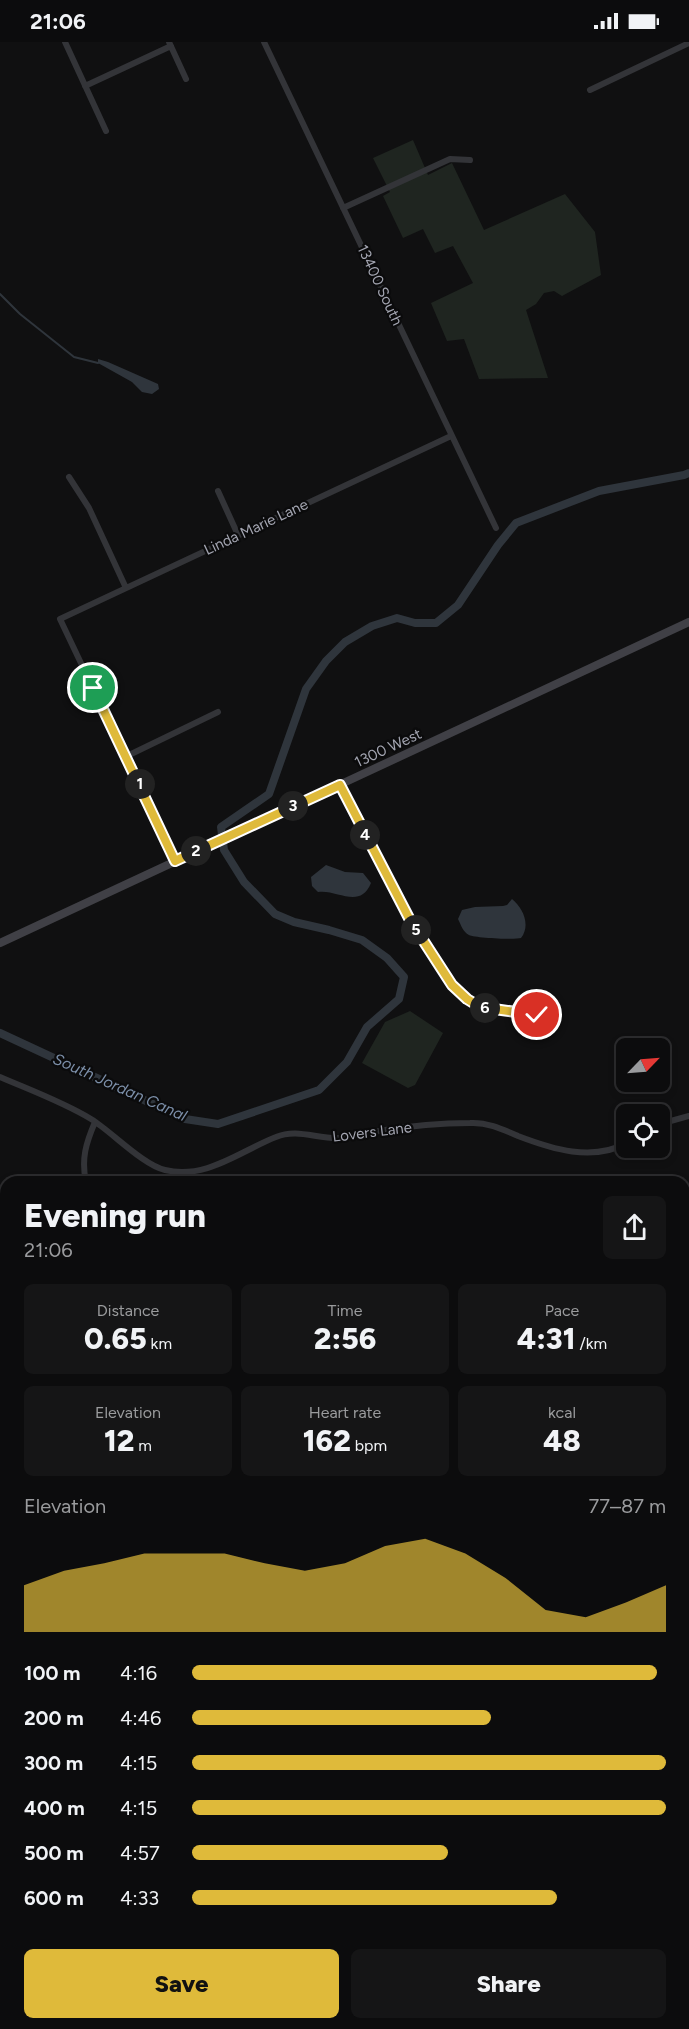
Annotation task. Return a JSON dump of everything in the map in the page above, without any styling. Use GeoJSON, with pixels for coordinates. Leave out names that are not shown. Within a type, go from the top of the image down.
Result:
{"type":"FeatureCollection","features":[{"type":"Feature","properties":{"kind":"street"},"geometry":{"type":"LineString","coordinates":[[64,42],[106,131]]}},
{"type":"Feature","properties":{"kind":"street","name":"13400 South"},"geometry":{"type":"LineString","coordinates":[[264,42],[496,528]]}},
{"type":"Feature","properties":{"kind":"street"},"geometry":{"type":"LineString","coordinates":[[590,90],[689,43]]}},
{"type":"Feature","properties":{"kind":"street"},"geometry":{"type":"LineString","coordinates":[[85,86],[170,44],[186,79]]}},
{"type":"Feature","properties":{"kind":"street"},"geometry":{"type":"LineString","coordinates":[[343,208],[450,159],[470,160]]}},
{"type":"Feature","properties":{"kind":"street","name":"Linda Marie Lane"},"geometry":{"type":"LineString","coordinates":[[127,756],[60,619],[452,436]]}},
{"type":"Feature","properties":{"kind":"street"},"geometry":{"type":"LineString","coordinates":[[69,477],[89,508],[126,588]]}},
{"type":"Feature","properties":{"kind":"street"},"geometry":{"type":"LineString","coordinates":[[218,491],[238,535]]}},
{"type":"Feature","properties":{"kind":"street","name":"1300 West"},"geometry":{"type":"LineString","coordinates":[[0,943],[689,622]]}},
{"type":"Feature","properties":{"kind":"street"},"geometry":{"type":"LineString","coordinates":[[175,861],[127,756],[218,712]]}},
{"type":"Feature","properties":{"kind":"street"},"geometry":{"type":"LineString","coordinates":[[340,785],[410,920],[452,985],[480,1007],[537,1015]]}},
{"type":"Feature","properties":{"kind":"street","name":"Lovers Lane"},"geometry":{"type":"LineString","coordinates":[[0,1077],[96,1122],[147,1162],[165,1170],[180,1172],[210,1167],[272,1138],[292,1133],[340,1138],[408,1127],[471,1122],[495,1127],[542,1145],[572,1151],[602,1152],[616,1148]]}},
{"type":"Feature","properties":{"kind":"street"},"geometry":{"type":"LineString","coordinates":[[670,1121],[689,1116]]}},
{"type":"Feature","properties":{"kind":"street"},"geometry":{"type":"LineString","coordinates":[[85,1176],[84,1152],[96,1122]]}},
{"type":"Feature","properties":{"kind":"shaded area"},"geometry":{"type":"Polygon","coordinates":[[[413,140],[428,175],[452,163],[484,230],[565,194],[595,232],[601,275],[562,296],[554,291],[544,293],[536,304],[526,310],[548,378],[479,379],[464,339],[447,341],[431,303],[473,283],[453,246],[435,253],[423,229],[403,238],[383,196],[390,192],[373,158],[413,140]]]}},
{"type":"Feature","properties":{"kind":"shaded area"},"geometry":{"type":"Polygon","coordinates":[[[98,359],[158,384],[159,389],[152,394],[142,392],[132,382],[98,363],[98,359]]]}},
{"type":"Feature","properties":{"kind":"shaded area"},"geometry":{"type":"Polygon","coordinates":[[[326,865],[345,872],[363,873],[371,883],[366,891],[354,897],[318,892],[312,886],[311,877],[326,865]]]}},
{"type":"Feature","properties":{"kind":"shaded area"},"geometry":{"type":"Polygon","coordinates":[[[512,899],[524,917],[525,928],[521,938],[469,935],[458,919],[462,910],[503,906],[512,899]]]}},
{"type":"Feature","properties":{"kind":"shaded area"},"geometry":{"type":"Polygon","coordinates":[[[410,1011],[443,1033],[415,1085],[408,1088],[362,1063],[385,1022],[410,1011]]]}},
{"type":"Feature","properties":{"kind":"waterway"},"geometry":{"type":"LineString","coordinates":[[0,294],[20,314],[74,357],[98,363]]}},
{"type":"Feature","properties":{"kind":"waterway","name":"South Jordan Canal"},"geometry":{"type":"LineString","coordinates":[[0,1033],[185,1119],[218,1124],[319,1090],[347,1062],[367,1027],[399,999],[404,977],[387,958],[362,940],[294,922],[275,914],[244,882],[224,850],[221,827],[269,794],[306,689],[326,661],[345,642],[372,626],[397,618],[415,623],[436,623],[458,605],[498,545],[516,523],[599,491],[689,473]]}},
{"type":"Feature","properties":{"kind":"route"},"geometry":{"type":"LineString","coordinates":[[93,688],[175,861],[340,785],[410,920],[452,985],[480,1007],[537,1015]]}}]}
